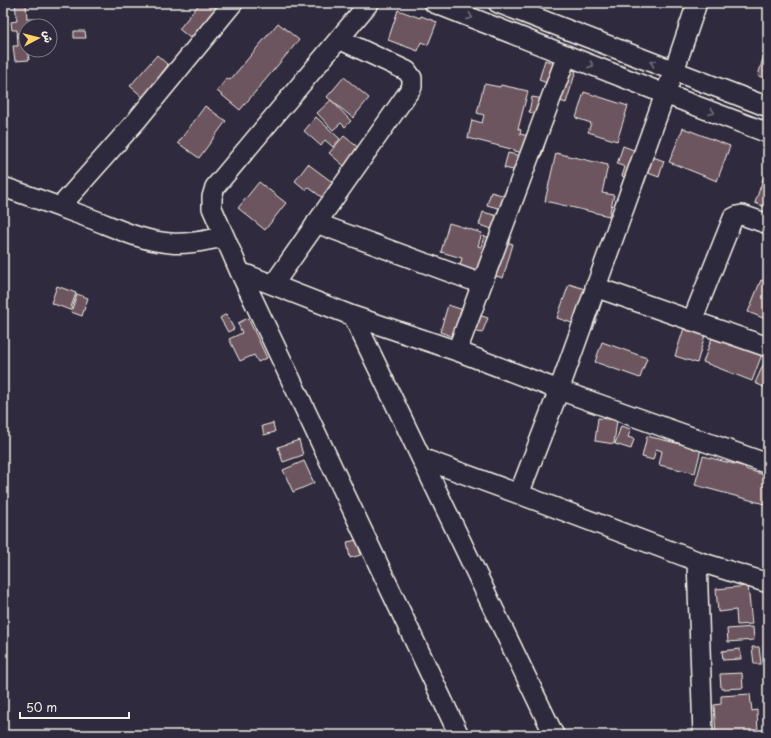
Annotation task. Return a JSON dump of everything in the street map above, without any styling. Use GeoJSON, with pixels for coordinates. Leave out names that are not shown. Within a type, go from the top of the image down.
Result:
{"type":"FeatureCollection","features":[{"type":"Feature","properties":{"kind":"street"},"geometry":{"type":"LineString","coordinates":[[60,206],[137,120],[233,3]]}},
{"type":"Feature","properties":{"kind":"street"},"geometry":{"type":"LineString","coordinates":[[370,3],[215,187],[212,196],[212,208],[240,272],[459,735]]}},
{"type":"Feature","properties":{"kind":"street"},"geometry":{"type":"LineString","coordinates":[[434,3],[768,133]]}},
{"type":"Feature","properties":{"kind":"street"},"geometry":{"type":"LineString","coordinates":[[501,30],[499,3],[768,107]]}},
{"type":"Feature","properties":{"kind":"street"},"geometry":{"type":"LineString","coordinates":[[519,494],[559,390],[697,3]]}},
{"type":"Feature","properties":{"kind":"street"},"geometry":{"type":"LineString","coordinates":[[273,285],[412,87],[412,78],[407,71],[339,39]]}},
{"type":"Feature","properties":{"kind":"street"},"geometry":{"type":"LineString","coordinates":[[457,351],[567,56]]}},
{"type":"Feature","properties":{"kind":"street"},"geometry":{"type":"LineString","coordinates":[[3,187],[60,206],[128,234],[155,241],[172,244],[189,243],[224,237]]}},
{"type":"Feature","properties":{"kind":"street"},"geometry":{"type":"LineString","coordinates":[[692,321],[733,218],[742,215],[768,224]]}},
{"type":"Feature","properties":{"kind":"street"},"geometry":{"type":"LineString","coordinates":[[316,223],[482,284]]}},
{"type":"Feature","properties":{"kind":"street"},"geometry":{"type":"LineString","coordinates":[[240,272],[353,316],[457,351],[559,390],[768,464]]}},
{"type":"Feature","properties":{"kind":"street"},"geometry":{"type":"LineString","coordinates":[[595,287],[768,347]]}},
{"type":"Feature","properties":{"kind":"street"},"geometry":{"type":"LineString","coordinates":[[353,316],[554,735]]}},
{"type":"Feature","properties":{"kind":"street"},"geometry":{"type":"LineString","coordinates":[[421,458],[697,561],[768,583]]}},
{"type":"Feature","properties":{"kind":"street"},"geometry":{"type":"LineString","coordinates":[[697,561],[704,735]]}},
{"type":"Feature","properties":{"kind":"building"},"geometry":{"type":"Polygon","coordinates":[[[15,3],[37,3],[26,5],[27,18],[18,18],[18,46],[17,30],[12,30],[11,22],[17,21],[15,3]]]}},
{"type":"Feature","properties":{"kind":"building"},"geometry":{"type":"Polygon","coordinates":[[[200,3],[237,3],[201,47],[179,29],[200,3]]]}},
{"type":"Feature","properties":{"kind":"building"},"geometry":{"type":"Polygon","coordinates":[[[398,10],[437,22],[428,45],[421,42],[418,51],[388,40],[398,10]]]}},
{"type":"Feature","properties":{"kind":"building"},"geometry":{"type":"Polygon","coordinates":[[[278,23],[299,40],[240,110],[217,91],[227,78],[230,80],[278,23]]]}},
{"type":"Feature","properties":{"kind":"building"},"geometry":{"type":"Polygon","coordinates":[[[74,31],[85,31],[86,38],[74,38],[74,31]]]}},
{"type":"Feature","properties":{"kind":"building"},"geometry":{"type":"Polygon","coordinates":[[[13,46],[18,46],[18,58],[29,58],[29,60],[15,61],[13,46]]]}},
{"type":"Feature","properties":{"kind":"building"},"geometry":{"type":"Polygon","coordinates":[[[765,51],[768,52],[768,79],[758,76],[765,51]]]}},
{"type":"Feature","properties":{"kind":"building"},"geometry":{"type":"Polygon","coordinates":[[[157,55],[168,65],[161,74],[170,82],[151,104],[130,86],[157,55]]]}},
{"type":"Feature","properties":{"kind":"building"},"geometry":{"type":"Polygon","coordinates":[[[545,60],[576,71],[566,103],[543,95],[547,83],[539,80],[545,60]]]}},
{"type":"Feature","properties":{"kind":"building"},"geometry":{"type":"Polygon","coordinates":[[[344,77],[369,98],[353,118],[327,97],[344,77]]]}},
{"type":"Feature","properties":{"kind":"building"},"geometry":{"type":"Polygon","coordinates":[[[484,84],[500,87],[501,85],[528,91],[518,129],[521,130],[520,134],[546,140],[541,158],[468,138],[472,120],[482,123],[484,115],[477,113],[484,84]]]}},
{"type":"Feature","properties":{"kind":"building"},"geometry":{"type":"Polygon","coordinates":[[[584,92],[628,106],[617,141],[588,132],[591,123],[576,118],[584,92]]]}},
{"type":"Feature","properties":{"kind":"building"},"geometry":{"type":"Polygon","coordinates":[[[532,97],[555,101],[552,117],[529,112],[532,97]]]}},
{"type":"Feature","properties":{"kind":"building"},"geometry":{"type":"Polygon","coordinates":[[[331,100],[351,121],[345,127],[341,123],[333,130],[317,113],[331,100]]]}},
{"type":"Feature","properties":{"kind":"building"},"geometry":{"type":"Polygon","coordinates":[[[205,106],[226,121],[199,158],[178,143],[205,106]]]}},
{"type":"Feature","properties":{"kind":"building"},"geometry":{"type":"Polygon","coordinates":[[[316,117],[340,139],[333,147],[325,140],[321,146],[304,131],[316,117]]]}},
{"type":"Feature","properties":{"kind":"building"},"geometry":{"type":"Polygon","coordinates":[[[683,128],[730,146],[717,181],[669,162],[683,128]]]}},
{"type":"Feature","properties":{"kind":"building"},"geometry":{"type":"Polygon","coordinates":[[[344,136],[365,153],[350,171],[329,153],[344,136]]]}},
{"type":"Feature","properties":{"kind":"building"},"geometry":{"type":"Polygon","coordinates":[[[623,146],[664,161],[659,177],[648,173],[644,184],[622,176],[625,167],[617,164],[623,146]]]}},
{"type":"Feature","properties":{"kind":"building"},"geometry":{"type":"Polygon","coordinates":[[[508,153],[535,159],[532,174],[504,168],[508,153]]]}},
{"type":"Feature","properties":{"kind":"building"},"geometry":{"type":"Polygon","coordinates":[[[556,153],[608,165],[602,193],[614,195],[609,216],[545,201],[556,153]]]}},
{"type":"Feature","properties":{"kind":"building"},"geometry":{"type":"Polygon","coordinates":[[[308,164],[343,190],[332,205],[308,187],[306,190],[295,181],[308,164]]]}},
{"type":"Feature","properties":{"kind":"building"},"geometry":{"type":"Polygon","coordinates":[[[768,164],[768,208],[755,203],[768,164]]]}},
{"type":"Feature","properties":{"kind":"building"},"geometry":{"type":"Polygon","coordinates":[[[259,182],[286,203],[265,230],[238,208],[259,182]]]}},
{"type":"Feature","properties":{"kind":"building"},"geometry":{"type":"Polygon","coordinates":[[[491,192],[520,200],[516,213],[487,205],[491,192]]]}},
{"type":"Feature","properties":{"kind":"building"},"geometry":{"type":"Polygon","coordinates":[[[483,212],[513,220],[509,234],[479,225],[483,212]]]}},
{"type":"Feature","properties":{"kind":"building"},"geometry":{"type":"Polygon","coordinates":[[[449,223],[482,233],[478,246],[481,247],[484,236],[513,244],[503,278],[460,266],[462,258],[441,252],[449,223]]]}},
{"type":"Feature","properties":{"kind":"building"},"geometry":{"type":"Polygon","coordinates":[[[761,280],[768,283],[768,320],[748,312],[761,280]]]}},
{"type":"Feature","properties":{"kind":"building"},"geometry":{"type":"Polygon","coordinates":[[[569,284],[604,295],[593,330],[557,318],[569,284]]]}},
{"type":"Feature","properties":{"kind":"building"},"geometry":{"type":"Polygon","coordinates":[[[57,286],[76,293],[70,310],[51,303],[57,286]]]}},
{"type":"Feature","properties":{"kind":"building"},"geometry":{"type":"Polygon","coordinates":[[[77,294],[88,298],[82,316],[71,312],[77,294]]]}},
{"type":"Feature","properties":{"kind":"building"},"geometry":{"type":"Polygon","coordinates":[[[448,305],[488,318],[482,333],[474,331],[470,342],[440,332],[448,305]]]}},
{"type":"Feature","properties":{"kind":"building"},"geometry":{"type":"Polygon","coordinates":[[[226,314],[234,329],[228,332],[220,318],[226,314]]]}},
{"type":"Feature","properties":{"kind":"building"},"geometry":{"type":"Polygon","coordinates":[[[248,318],[267,358],[258,362],[254,355],[240,361],[229,339],[242,333],[238,323],[248,318]]]}},
{"type":"Feature","properties":{"kind":"building"},"geometry":{"type":"Polygon","coordinates":[[[684,328],[705,335],[697,363],[675,356],[684,328]]]}},
{"type":"Feature","properties":{"kind":"building"},"geometry":{"type":"Polygon","coordinates":[[[713,335],[762,354],[752,381],[703,362],[713,335]]]}},
{"type":"Feature","properties":{"kind":"building"},"geometry":{"type":"Polygon","coordinates":[[[602,342],[647,358],[640,378],[595,362],[602,342]]]}},
{"type":"Feature","properties":{"kind":"building"},"geometry":{"type":"Polygon","coordinates":[[[768,354],[768,389],[755,383],[768,354]]]}},
{"type":"Feature","properties":{"kind":"building"},"geometry":{"type":"Polygon","coordinates":[[[598,418],[617,420],[614,444],[595,441],[598,418]]]}},
{"type":"Feature","properties":{"kind":"building"},"geometry":{"type":"Polygon","coordinates":[[[273,423],[275,432],[264,435],[262,426],[273,423]]]}},
{"type":"Feature","properties":{"kind":"building"},"geometry":{"type":"Polygon","coordinates":[[[621,426],[631,429],[628,437],[634,439],[631,449],[615,444],[621,426]]]}},
{"type":"Feature","properties":{"kind":"building"},"geometry":{"type":"Polygon","coordinates":[[[647,436],[701,449],[695,473],[659,465],[662,451],[656,449],[653,460],[642,457],[647,436]]]}},
{"type":"Feature","properties":{"kind":"building"},"geometry":{"type":"Polygon","coordinates":[[[299,440],[303,455],[283,462],[278,447],[299,440]]]}},
{"type":"Feature","properties":{"kind":"building"},"geometry":{"type":"Polygon","coordinates":[[[703,456],[746,467],[745,469],[768,476],[768,505],[695,485],[703,456]]]}},
{"type":"Feature","properties":{"kind":"building"},"geometry":{"type":"Polygon","coordinates":[[[304,461],[314,483],[293,492],[283,470],[304,461]]]}},
{"type":"Feature","properties":{"kind":"building"},"geometry":{"type":"Polygon","coordinates":[[[357,540],[361,555],[350,558],[347,542],[357,540]]]}},
{"type":"Feature","properties":{"kind":"building"},"geometry":{"type":"Polygon","coordinates":[[[748,586],[752,624],[737,625],[736,610],[718,612],[716,589],[748,586]]]}},
{"type":"Feature","properties":{"kind":"building"},"geometry":{"type":"Polygon","coordinates":[[[753,627],[754,640],[728,642],[727,629],[753,627]]]}},
{"type":"Feature","properties":{"kind":"building"},"geometry":{"type":"Polygon","coordinates":[[[752,647],[759,647],[761,664],[754,664],[752,647]]]}},
{"type":"Feature","properties":{"kind":"building"},"geometry":{"type":"Polygon","coordinates":[[[740,649],[741,659],[723,660],[722,651],[740,649]]]}},
{"type":"Feature","properties":{"kind":"building"},"geometry":{"type":"Polygon","coordinates":[[[764,650],[768,650],[768,667],[766,667],[764,650]]]}},
{"type":"Feature","properties":{"kind":"building"},"geometry":{"type":"Polygon","coordinates":[[[768,671],[768,685],[766,685],[764,672],[768,671]]]}},
{"type":"Feature","properties":{"kind":"building"},"geometry":{"type":"Polygon","coordinates":[[[742,673],[743,688],[721,689],[720,674],[742,673]]]}},
{"type":"Feature","properties":{"kind":"building"},"geometry":{"type":"Polygon","coordinates":[[[750,694],[752,711],[757,710],[758,734],[716,735],[714,705],[721,704],[721,696],[750,694]]]}}]}
